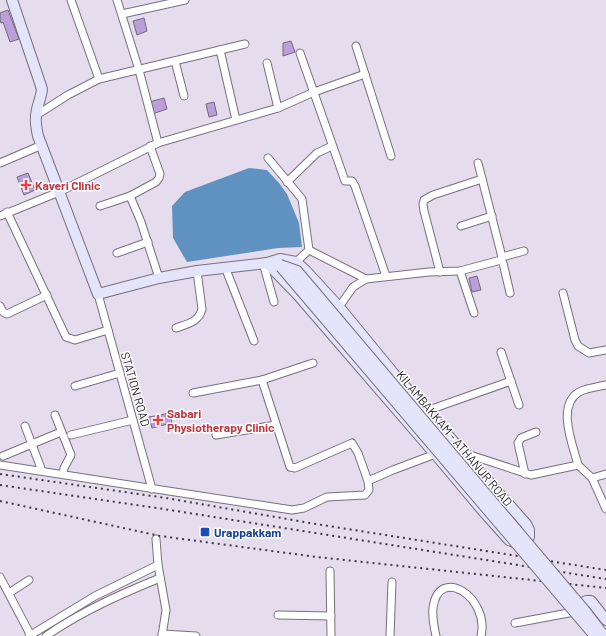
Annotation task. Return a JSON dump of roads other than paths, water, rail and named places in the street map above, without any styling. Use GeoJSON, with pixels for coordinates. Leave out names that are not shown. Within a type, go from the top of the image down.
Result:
{"type":"FeatureCollection","features":[{"type":"Feature","properties":{"kind":"street"},"geometry":{"type":"LineString","coordinates":[[12,0],[42,89],[36,116],[36,125],[59,192],[98,294]]}},
{"type":"Feature","properties":{"kind":"street"},"geometry":{"type":"LineString","coordinates":[[71,0],[99,79]]}},
{"type":"Feature","properties":{"kind":"street"},"geometry":{"type":"LineString","coordinates":[[117,0],[139,70],[158,143]]}},
{"type":"Feature","properties":{"kind":"street"},"geometry":{"type":"LineString","coordinates":[[122,14],[163,2],[186,0]]}},
{"type":"Feature","properties":{"kind":"street"},"geometry":{"type":"LineString","coordinates":[[36,116],[99,79],[245,44]]}},
{"type":"Feature","properties":{"kind":"street"},"geometry":{"type":"LineString","coordinates":[[356,46],[391,156]]}},
{"type":"Feature","properties":{"kind":"street"},"geometry":{"type":"LineString","coordinates":[[220,50],[236,120]]}},
{"type":"Feature","properties":{"kind":"street"},"geometry":{"type":"LineString","coordinates":[[300,53],[345,181],[352,181],[355,186],[386,276]]}},
{"type":"Feature","properties":{"kind":"street"},"geometry":{"type":"LineString","coordinates":[[176,61],[184,96]]}},
{"type":"Feature","properties":{"kind":"street"},"geometry":{"type":"LineString","coordinates":[[267,63],[278,108]]}},
{"type":"Feature","properties":{"kind":"street"},"geometry":{"type":"LineString","coordinates":[[108,330],[75,340],[66,337],[47,295],[4,214],[59,192],[150,146],[278,108],[314,92],[365,74]]}},
{"type":"Feature","properties":{"kind":"street"},"geometry":{"type":"LineString","coordinates":[[0,163],[42,145]]}},
{"type":"Feature","properties":{"kind":"street"},"geometry":{"type":"LineString","coordinates":[[100,206],[130,196],[156,182],[160,174],[150,146]]}},
{"type":"Feature","properties":{"kind":"street"},"geometry":{"type":"LineString","coordinates":[[287,182],[318,153],[332,146]]}},
{"type":"Feature","properties":{"kind":"street"},"geometry":{"type":"LineString","coordinates":[[268,158],[302,200],[309,250]]}},
{"type":"Feature","properties":{"kind":"street"},"geometry":{"type":"LineString","coordinates":[[478,163],[510,293]]}},
{"type":"Feature","properties":{"kind":"street"},"geometry":{"type":"LineString","coordinates":[[440,272],[424,212],[424,200],[433,195],[482,179]]}},
{"type":"Feature","properties":{"kind":"street"},"geometry":{"type":"LineString","coordinates":[[130,196],[141,222],[159,278]]}},
{"type":"Feature","properties":{"kind":"street"},"geometry":{"type":"LineString","coordinates":[[461,226],[492,216]]}},
{"type":"Feature","properties":{"kind":"street"},"geometry":{"type":"LineString","coordinates":[[117,253],[148,242]]}},
{"type":"Feature","properties":{"kind":"street"},"geometry":{"type":"LineString","coordinates":[[296,262],[309,250]]}},
{"type":"Feature","properties":{"kind":"street"},"geometry":{"type":"LineString","coordinates":[[309,250],[366,279]]}},
{"type":"Feature","properties":{"kind":"street"},"geometry":{"type":"LineString","coordinates":[[339,307],[353,287],[366,279],[386,276],[460,271],[524,251]]}},
{"type":"Feature","properties":{"kind":"street"},"geometry":{"type":"LineString","coordinates":[[280,259],[296,262],[306,271],[339,307],[426,411],[526,524],[529,530],[529,537],[525,541],[514,542],[510,540],[483,511],[435,453],[298,295],[265,263],[280,259]]}},
{"type":"Feature","properties":{"kind":"street"},"geometry":{"type":"LineString","coordinates":[[265,263],[274,302]]}},
{"type":"Feature","properties":{"kind":"street","name":"KILAMBAKKAM - ATHANUR ROAD"},"geometry":{"type":"LineString","coordinates":[[98,294],[197,270],[265,263],[280,265],[297,271],[585,611],[604,636]]}},
{"type":"Feature","properties":{"kind":"street","name":"KILAMBAKKAM - ATHANUR ROAD"},"geometry":{"type":"LineString","coordinates":[[280,265],[595,636]]}},
{"type":"Feature","properties":{"kind":"street"},"geometry":{"type":"LineString","coordinates":[[225,267],[254,341]]}},
{"type":"Feature","properties":{"kind":"street"},"geometry":{"type":"LineString","coordinates":[[176,328],[197,319],[201,315],[202,309],[197,270]]}},
{"type":"Feature","properties":{"kind":"street"},"geometry":{"type":"LineString","coordinates":[[460,271],[474,313]]}},
{"type":"Feature","properties":{"kind":"street"},"geometry":{"type":"LineString","coordinates":[[563,293],[578,346],[589,353],[606,350]]}},
{"type":"Feature","properties":{"kind":"street","name":"STATION ROAD"},"geometry":{"type":"LineString","coordinates":[[98,294],[152,489]]}},
{"type":"Feature","properties":{"kind":"street"},"geometry":{"type":"LineString","coordinates":[[0,306],[3,312],[7,314],[47,295]]}},
{"type":"Feature","properties":{"kind":"street"},"geometry":{"type":"LineString","coordinates":[[501,352],[519,405]]}},
{"type":"Feature","properties":{"kind":"street"},"geometry":{"type":"LineString","coordinates":[[193,393],[262,380],[313,363]]}},
{"type":"Feature","properties":{"kind":"street"},"geometry":{"type":"LineString","coordinates":[[75,386],[120,373]]}},
{"type":"Feature","properties":{"kind":"street"},"geometry":{"type":"LineString","coordinates":[[61,432],[32,444],[2,452],[3,466],[292,510],[304,508],[327,497],[365,494],[369,490],[368,481],[358,453],[352,443],[296,468],[290,467],[262,380]]}},
{"type":"Feature","properties":{"kind":"street"},"geometry":{"type":"LineString","coordinates":[[426,411],[511,381]]}},
{"type":"Feature","properties":{"kind":"street"},"geometry":{"type":"LineString","coordinates":[[606,385],[579,392],[568,404],[566,414],[567,424],[578,466],[592,478],[606,509]]}},
{"type":"Feature","properties":{"kind":"street"},"geometry":{"type":"LineString","coordinates":[[55,415],[71,455],[64,468],[63,474]]}},
{"type":"Feature","properties":{"kind":"street"},"geometry":{"type":"LineString","coordinates":[[71,435],[133,420]]}},
{"type":"Feature","properties":{"kind":"street"},"geometry":{"type":"LineString","coordinates":[[216,435],[276,425]]}},
{"type":"Feature","properties":{"kind":"street"},"geometry":{"type":"LineString","coordinates":[[25,426],[42,471]]}},
{"type":"Feature","properties":{"kind":"street"},"geometry":{"type":"LineString","coordinates":[[526,474],[518,443],[521,438],[536,432]]}},
{"type":"Feature","properties":{"kind":"street"},"geometry":{"type":"LineString","coordinates":[[368,481],[435,453],[462,452],[531,475],[578,466]]}},
{"type":"Feature","properties":{"kind":"street"},"geometry":{"type":"LineString","coordinates":[[592,478],[606,474]]}},
{"type":"Feature","properties":{"kind":"street"},"geometry":{"type":"LineString","coordinates":[[156,539],[158,565],[166,610],[162,635],[196,636]]}},
{"type":"Feature","properties":{"kind":"street"},"geometry":{"type":"LineString","coordinates":[[0,577],[30,636],[95,596],[158,565]]}},
{"type":"Feature","properties":{"kind":"street"},"geometry":{"type":"LineString","coordinates":[[330,571],[331,636]]}},
{"type":"Feature","properties":{"kind":"street"},"geometry":{"type":"LineString","coordinates":[[46,636],[66,623],[118,595],[160,578]]}},
{"type":"Feature","properties":{"kind":"street"},"geometry":{"type":"LineString","coordinates":[[8,593],[29,580]]}},
{"type":"Feature","properties":{"kind":"street"},"geometry":{"type":"LineString","coordinates":[[390,636],[392,582]]}},
{"type":"Feature","properties":{"kind":"street"},"geometry":{"type":"LineString","coordinates":[[436,636],[433,607],[440,592],[448,588],[462,590],[474,601],[481,615],[483,626],[481,636]]}},
{"type":"Feature","properties":{"kind":"street"},"geometry":{"type":"LineString","coordinates":[[515,623],[574,612],[586,601],[591,601],[606,620]]}},
{"type":"Feature","properties":{"kind":"street"},"geometry":{"type":"LineString","coordinates":[[574,612],[576,619],[589,636]]}},
{"type":"Feature","properties":{"kind":"street"},"geometry":{"type":"LineString","coordinates":[[278,615],[331,616]]}},
{"type":"Feature","properties":{"kind":"water"},"geometry":{"type":"Polygon","coordinates":[[[249,168],[267,170],[287,194],[299,223],[302,247],[278,248],[187,262],[173,238],[172,206],[185,192],[249,168]]]}},
{"type":"Feature","properties":{"kind":"railway"},"geometry":{"type":"LineString","coordinates":[[0,474],[166,498],[316,524],[606,570]]}},
{"type":"Feature","properties":{"kind":"railway"},"geometry":{"type":"LineString","coordinates":[[0,485],[170,510],[606,579]]}},
{"type":"Feature","properties":{"kind":"railway"},"geometry":{"type":"LineString","coordinates":[[0,501],[160,536],[317,557],[606,588]]}},
{"type":"Feature","properties":{"kind":"place","name":"Kaveri Clinic"},"geometry":{"type":"Point","coordinates":[26,185]}},
{"type":"Feature","properties":{"kind":"place","name":"Sabari Physiotherapy Clinic"},"geometry":{"type":"Point","coordinates":[158,420]}},
{"type":"Feature","properties":{"kind":"place","name":"Urappakkam"},"geometry":{"type":"Point","coordinates":[205,532]}}]}
